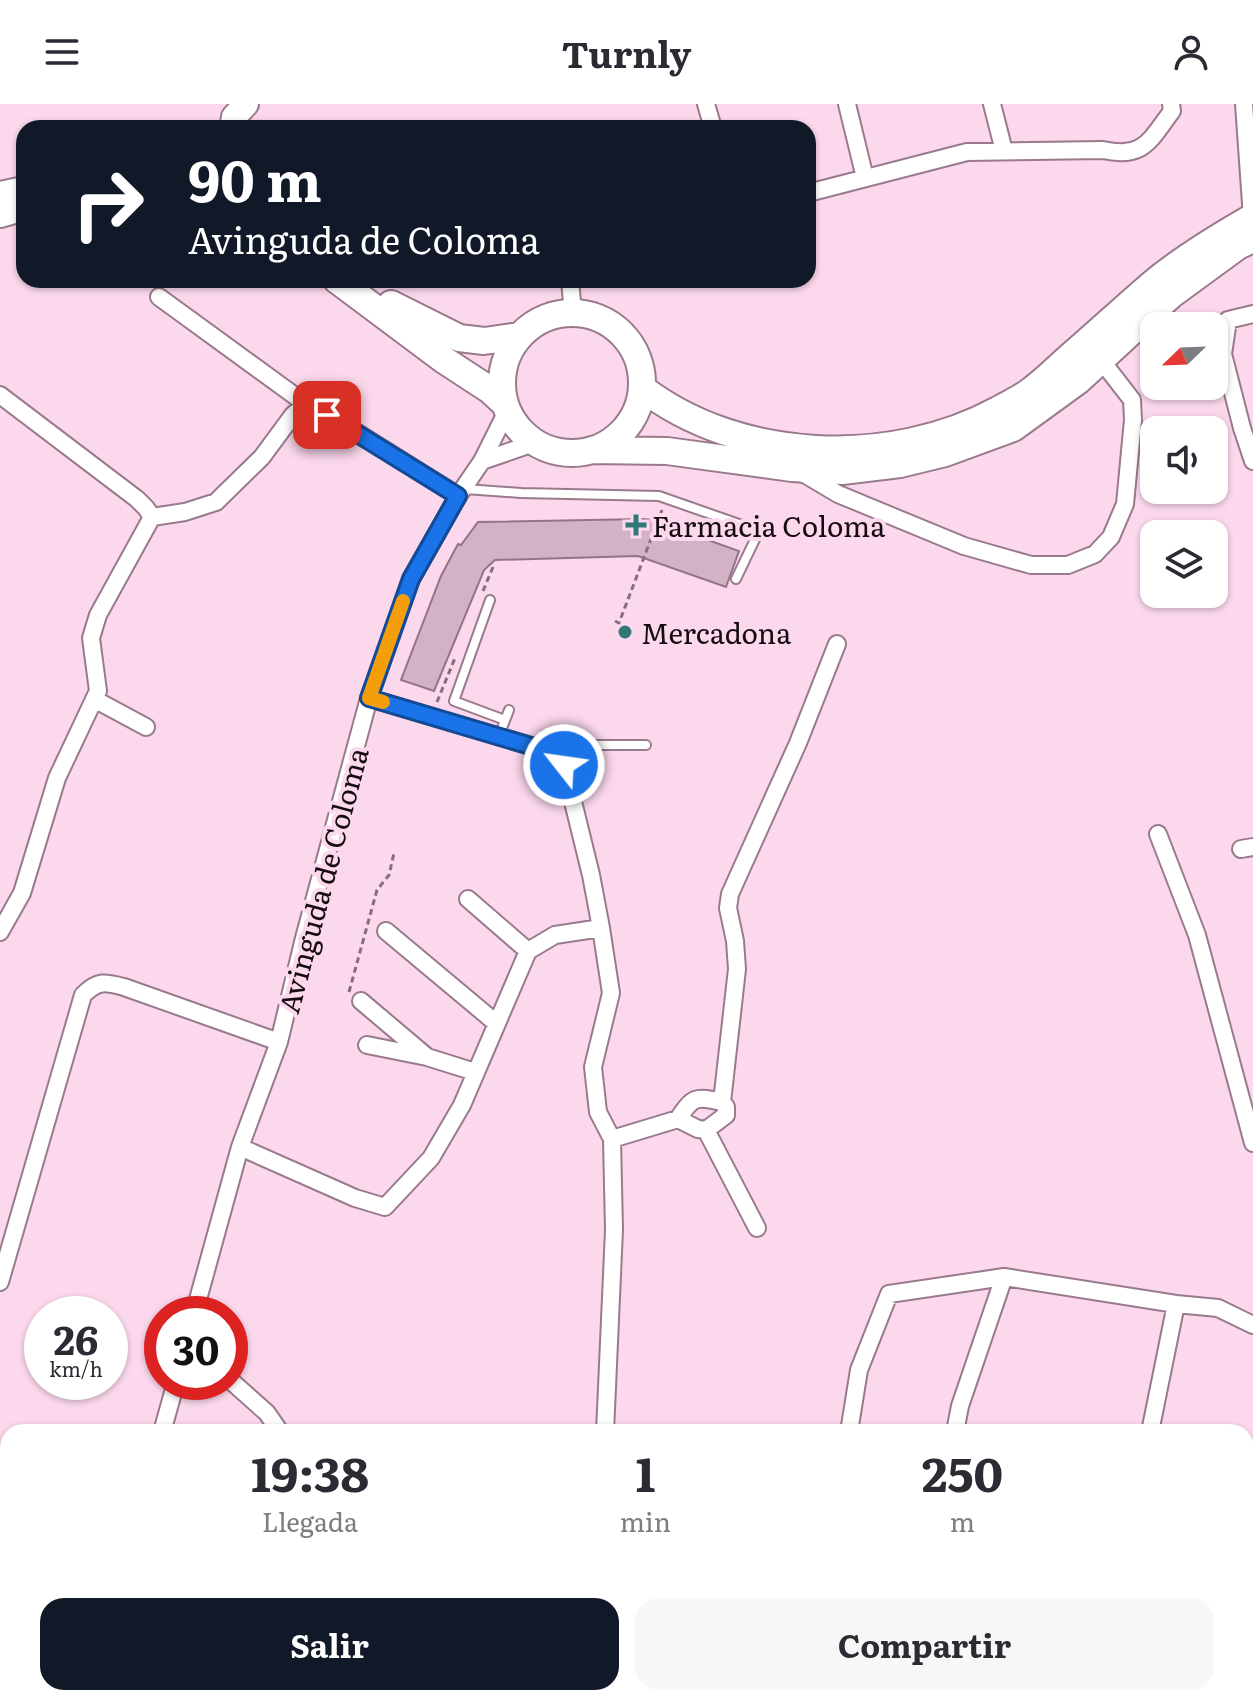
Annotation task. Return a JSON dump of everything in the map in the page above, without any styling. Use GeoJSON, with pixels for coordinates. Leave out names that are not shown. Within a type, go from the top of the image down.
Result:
{"type":"FeatureCollection","features":[{"type":"Feature","properties":{"kind":"main road"},"geometry":{"type":"LineString","coordinates":[[348,288],[444,360],[490,390],[523,433],[534,443],[553,451],[667,451],[792,468],[842,471],[900,464],[945,453],[1013,428],[1079,380],[1171,295],[1238,246],[1253,224]]}},
{"type":"Feature","properties":{"kind":"main road"},"geometry":{"type":"LineString","coordinates":[[642,388],[664,405],[694,420],[745,439],[805,448],[865,449],[922,440],[979,420],[1028,393],[1156,282],[1209,241],[1253,224]]}},
{"type":"Feature","properties":{"kind":"main road"},"geometry":{"type":"LineString","coordinates":[[369,288],[398,309],[459,338],[484,341],[519,336]]}},
{"type":"Feature","properties":{"kind":"main road"},"geometry":{"type":"LineString","coordinates":[[506,407],[501,380],[506,357],[519,336],[534,323],[553,315],[573,313],[595,317],[615,328],[630,345],[640,365],[642,388],[637,409],[627,427],[611,441],[592,450]]}},
{"type":"Feature","properties":{"kind":"street"},"geometry":{"type":"LineString","coordinates":[[233,120],[246,104]]}},
{"type":"Feature","properties":{"kind":"street"},"geometry":{"type":"LineString","coordinates":[[847,104],[865,178]]}},
{"type":"Feature","properties":{"kind":"street"},"geometry":{"type":"LineString","coordinates":[[992,104],[1004,151]]}},
{"type":"Feature","properties":{"kind":"street"},"geometry":{"type":"LineString","coordinates":[[816,191],[967,152],[1103,150],[1121,154],[1145,147],[1172,111],[1171,104]]}},
{"type":"Feature","properties":{"kind":"street"},"geometry":{"type":"LineString","coordinates":[[1244,104],[1253,224]]}},
{"type":"Feature","properties":{"kind":"street"},"geometry":{"type":"LineString","coordinates":[[571,288],[573,313]]}},
{"type":"Feature","properties":{"kind":"street"},"geometry":{"type":"LineString","coordinates":[[159,297],[306,404],[461,493]]}},
{"type":"Feature","properties":{"kind":"street"},"geometry":{"type":"LineString","coordinates":[[1253,314],[1228,320],[1223,354],[1248,427],[1253,461]]}},
{"type":"Feature","properties":{"kind":"street"},"geometry":{"type":"LineString","coordinates":[[792,468],[838,494],[964,546],[1031,565],[1068,565],[1095,554],[1111,537],[1125,504],[1132,400],[1101,360]]}},
{"type":"Feature","properties":{"kind":"street"},"geometry":{"type":"LineString","coordinates":[[0,395],[137,499],[152,517]]}},
{"type":"Feature","properties":{"kind":"street"},"geometry":{"type":"LineString","coordinates":[[152,517],[185,512],[216,502],[262,457],[293,415],[306,404]]}},
{"type":"Feature","properties":{"kind":"street","name":"Avinguda de Coloma"},"geometry":{"type":"LineString","coordinates":[[199,1296],[240,1147],[279,1042],[369,698],[411,579],[482,461],[506,407]]}},
{"type":"Feature","properties":{"kind":"street"},"geometry":{"type":"LineString","coordinates":[[482,461],[534,443]]}},
{"type":"Feature","properties":{"kind":"street"},"geometry":{"type":"LineString","coordinates":[[0,932],[6,909],[22,893],[57,778],[98,691],[91,638],[98,615],[152,517]]}},
{"type":"Feature","properties":{"kind":"street"},"geometry":{"type":"LineString","coordinates":[[722,1102],[737,969],[728,908],[730,894],[798,743],[837,644]]}},
{"type":"Feature","properties":{"kind":"street"},"geometry":{"type":"LineString","coordinates":[[369,698],[551,752],[564,765],[601,928],[611,993],[593,1067],[598,1112],[612,1139],[614,1230],[605,1424]]}},
{"type":"Feature","properties":{"kind":"street"},"geometry":{"type":"LineString","coordinates":[[94,699],[146,727]]}},
{"type":"Feature","properties":{"kind":"street"},"geometry":{"type":"LineString","coordinates":[[1158,834],[1197,935],[1253,1143]]}},
{"type":"Feature","properties":{"kind":"street"},"geometry":{"type":"LineString","coordinates":[[468,899],[528,951]]}},
{"type":"Feature","properties":{"kind":"street"},"geometry":{"type":"LineString","coordinates":[[240,1147],[355,1198],[385,1207],[431,1158],[462,1105],[528,951],[555,935],[601,928]]}},
{"type":"Feature","properties":{"kind":"street"},"geometry":{"type":"LineString","coordinates":[[386,931],[496,1023]]}},
{"type":"Feature","properties":{"kind":"street"},"geometry":{"type":"LineString","coordinates":[[0,1282],[83,995],[94,985],[107,983],[124,987],[279,1042]]}},
{"type":"Feature","properties":{"kind":"street"},"geometry":{"type":"LineString","coordinates":[[354,1000],[427,1057]]}},
{"type":"Feature","properties":{"kind":"street"},"geometry":{"type":"LineString","coordinates":[[367,1045],[427,1057],[475,1072]]}},
{"type":"Feature","properties":{"kind":"street"},"geometry":{"type":"LineString","coordinates":[[612,1139],[678,1119],[689,1102],[697,1098],[722,1102],[726,1107],[726,1115],[706,1130],[678,1119]]}},
{"type":"Feature","properties":{"kind":"street"},"geometry":{"type":"LineString","coordinates":[[706,1130],[757,1228]]}},
{"type":"Feature","properties":{"kind":"street"},"geometry":{"type":"LineString","coordinates":[[957,1424],[1004,1277]]}},
{"type":"Feature","properties":{"kind":"street"},"geometry":{"type":"LineString","coordinates":[[850,1424],[859,1370],[889,1294],[1004,1277],[1218,1308],[1253,1325]]}},
{"type":"Feature","properties":{"kind":"street"},"geometry":{"type":"LineString","coordinates":[[1152,1424],[1176,1304]]}},
{"type":"Feature","properties":{"kind":"street"},"geometry":{"type":"LineString","coordinates":[[248,1396],[275,1424]]}},
{"type":"Feature","properties":{"kind":"street"},"geometry":{"type":"LineString","coordinates":[[164,1424],[171,1400]]}},
{"type":"Feature","properties":{"kind":"lane"},"geometry":{"type":"LineString","coordinates":[[461,493],[666,498],[759,531],[736,579]]}},
{"type":"Feature","properties":{"kind":"lane"},"geometry":{"type":"LineString","coordinates":[[490,600],[454,701],[505,720]]}},
{"type":"Feature","properties":{"kind":"lane"},"geometry":{"type":"LineString","coordinates":[[499,736],[509,710]]}},
{"type":"Feature","properties":{"kind":"lane"},"geometry":{"type":"LineString","coordinates":[[558,758],[571,745],[646,745]]}},
{"type":"Feature","properties":{"kind":"path"},"geometry":{"type":"LineString","coordinates":[[615,621],[619,623],[666,498]]}},
{"type":"Feature","properties":{"kind":"path"},"geometry":{"type":"LineString","coordinates":[[354,1000],[377,890],[389,875],[394,853]]}},
{"type":"Feature","properties":{"kind":"building"},"geometry":{"type":"Polygon","coordinates":[[[643,519],[739,551],[726,587],[638,556],[495,560],[484,570],[434,691],[401,680],[441,576],[458,544],[461,545],[478,522],[643,519]]]}},
{"type":"Feature","properties":{"kind":"slow traffic"},"geometry":{"type":"LineString","coordinates":[[383,702],[369,698],[403,601]]}},
{"type":"Feature","properties":{"kind":"place","name":"Farmacia Coloma"},"geometry":{"type":"Point","coordinates":[636,525]}},
{"type":"Feature","properties":{"kind":"place","name":"Mercadona"},"geometry":{"type":"Point","coordinates":[625,632]}},
{"type":"Feature","properties":{"kind":"route"},"geometry":{"type":"LineString","coordinates":[[327,415],[458,496],[411,579],[369,698],[551,752],[564,765]]}}]}
